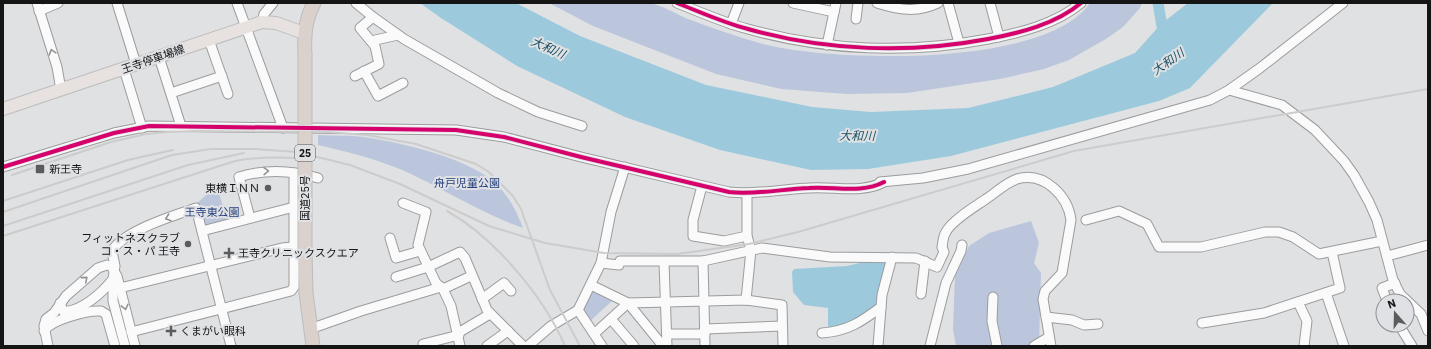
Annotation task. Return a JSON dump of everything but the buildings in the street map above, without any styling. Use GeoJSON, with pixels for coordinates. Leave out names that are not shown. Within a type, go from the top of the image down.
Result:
{"type":"FeatureCollection","features":[{"type":"Feature","properties":{"kind":"highway","name":"国道25号"},"geometry":{"type":"LineString","coordinates":[[313,346],[299,249],[305,55],[304,33],[306,21],[314,3]]}},
{"type":"Feature","properties":{"kind":"main road","name":"王寺停車場線"},"geometry":{"type":"LineString","coordinates":[[3,109],[262,22],[276,23],[304,33]]}},
{"type":"Feature","properties":{"kind":"street"},"geometry":{"type":"LineString","coordinates":[[58,3],[38,7],[56,67],[61,90]]}},
{"type":"Feature","properties":{"kind":"street"},"geometry":{"type":"LineString","coordinates":[[117,3],[136,64]]}},
{"type":"Feature","properties":{"kind":"street"},"geometry":{"type":"LineString","coordinates":[[236,3],[283,128]]}},
{"type":"Feature","properties":{"kind":"street"},"geometry":{"type":"LineString","coordinates":[[262,22],[264,14],[273,3]]}},
{"type":"Feature","properties":{"kind":"street"},"geometry":{"type":"LineString","coordinates":[[356,3],[373,18],[398,35],[511,100],[538,112],[582,126]]}},
{"type":"Feature","properties":{"kind":"street"},"geometry":{"type":"LineString","coordinates":[[677,3],[731,24],[772,35],[828,45],[884,49],[918,48],[959,44],[1021,32],[1063,16],[1081,3]]}},
{"type":"Feature","properties":{"kind":"street"},"geometry":{"type":"LineString","coordinates":[[731,24],[739,3]]}},
{"type":"Feature","properties":{"kind":"street"},"geometry":{"type":"LineString","coordinates":[[793,3],[835,8],[828,45]]}},
{"type":"Feature","properties":{"kind":"street"},"geometry":{"type":"LineString","coordinates":[[856,19],[858,3]]}},
{"type":"Feature","properties":{"kind":"street"},"geometry":{"type":"LineString","coordinates":[[877,3],[896,10],[908,10],[922,9],[938,3]]}},
{"type":"Feature","properties":{"kind":"street"},"geometry":{"type":"LineString","coordinates":[[948,3],[959,44]]}},
{"type":"Feature","properties":{"kind":"street"},"geometry":{"type":"LineString","coordinates":[[990,3],[999,37]]}},
{"type":"Feature","properties":{"kind":"street"},"geometry":{"type":"LineString","coordinates":[[3,167],[110,134],[152,126],[181,126],[464,130],[504,137],[702,186],[748,194],[784,190],[808,181],[838,184],[884,182],[923,178],[968,169],[1199,104],[1229,90],[1344,3]]}},
{"type":"Feature","properties":{"kind":"street"},"geometry":{"type":"LineString","coordinates":[[355,76],[379,64],[375,46],[360,28],[373,18]]}},
{"type":"Feature","properties":{"kind":"street"},"geometry":{"type":"LineString","coordinates":[[371,41],[398,35]]}},
{"type":"Feature","properties":{"kind":"street"},"geometry":{"type":"LineString","coordinates":[[209,40],[228,94]]}},
{"type":"Feature","properties":{"kind":"street"},"geometry":{"type":"LineString","coordinates":[[159,57],[181,126]]}},
{"type":"Feature","properties":{"kind":"street"},"geometry":{"type":"LineString","coordinates":[[124,69],[142,128]]}},
{"type":"Feature","properties":{"kind":"street"},"geometry":{"type":"LineString","coordinates":[[364,71],[378,96],[403,83]]}},
{"type":"Feature","properties":{"kind":"street"},"geometry":{"type":"LineString","coordinates":[[171,93],[222,76]]}},
{"type":"Feature","properties":{"kind":"street"},"geometry":{"type":"LineString","coordinates":[[1229,90],[1282,105],[1322,136],[1354,175],[1370,202],[1395,283],[1400,294],[1421,314],[1428,331]]}},
{"type":"Feature","properties":{"kind":"street"},"geometry":{"type":"LineString","coordinates":[[528,346],[551,326],[578,310],[601,263],[611,212],[625,167]]}},
{"type":"Feature","properties":{"kind":"street"},"geometry":{"type":"LineString","coordinates":[[250,218],[239,177],[259,172],[294,173],[318,178]]}},
{"type":"Feature","properties":{"kind":"street"},"geometry":{"type":"LineString","coordinates":[[131,332],[291,291],[294,287],[299,249],[294,207],[294,173]]}},
{"type":"Feature","properties":{"kind":"street"},"geometry":{"type":"LineString","coordinates":[[601,263],[619,265],[620,261],[703,261],[758,248],[772,248],[789,253],[830,257],[916,258],[937,268],[944,252],[942,247],[946,231],[968,210],[989,198],[1000,188],[1011,182],[1026,178],[1044,181],[1063,196],[1070,213],[1071,220],[1062,273],[1045,291],[1043,299],[1050,342],[1034,346]]}},
{"type":"Feature","properties":{"kind":"street"},"geometry":{"type":"LineString","coordinates":[[702,186],[693,220],[693,236],[724,241],[747,236]]}},
{"type":"Feature","properties":{"kind":"street"},"geometry":{"type":"LineString","coordinates":[[746,300],[751,250],[747,236],[748,194]]}},
{"type":"Feature","properties":{"kind":"street"},"geometry":{"type":"LineString","coordinates":[[403,203],[426,212],[418,241],[420,251],[428,267],[442,288],[454,312],[460,346]]}},
{"type":"Feature","properties":{"kind":"street"},"geometry":{"type":"LineString","coordinates":[[202,230],[294,207]]}},
{"type":"Feature","properties":{"kind":"street"},"geometry":{"type":"LineString","coordinates":[[125,346],[113,301],[112,251],[114,247],[147,225],[196,208],[231,346]]}},
{"type":"Feature","properties":{"kind":"street"},"geometry":{"type":"LineString","coordinates":[[1086,220],[1119,211],[1147,224],[1159,247],[1201,247],[1265,232],[1279,232],[1293,237],[1319,254],[1382,241]]}},
{"type":"Feature","properties":{"kind":"street"},"geometry":{"type":"LineString","coordinates":[[390,238],[396,258],[420,251]]}},
{"type":"Feature","properties":{"kind":"street"},"geometry":{"type":"LineString","coordinates":[[930,346],[946,283],[962,245]]}},
{"type":"Feature","properties":{"kind":"street"},"geometry":{"type":"LineString","coordinates":[[1386,256],[1428,245]]}},
{"type":"Feature","properties":{"kind":"street"},"geometry":{"type":"LineString","coordinates":[[120,288],[282,248],[299,249]]}},
{"type":"Feature","properties":{"kind":"street"},"geometry":{"type":"LineString","coordinates":[[396,277],[428,267],[460,252],[465,258],[471,276],[490,314],[523,346]]}},
{"type":"Feature","properties":{"kind":"street"},"geometry":{"type":"LineString","coordinates":[[1202,323],[1264,313],[1340,288],[1332,252]]}},
{"type":"Feature","properties":{"kind":"street"},"geometry":{"type":"LineString","coordinates":[[878,346],[884,285],[892,257]]}},
{"type":"Feature","properties":{"kind":"street"},"geometry":{"type":"LineString","coordinates":[[703,261],[705,346]]}},
{"type":"Feature","properties":{"kind":"street"},"geometry":{"type":"LineString","coordinates":[[922,294],[925,261]]}},
{"type":"Feature","properties":{"kind":"street"},"geometry":{"type":"LineString","coordinates":[[664,262],[667,346]]}},
{"type":"Feature","properties":{"kind":"street"},"geometry":{"type":"LineString","coordinates":[[48,346],[44,331],[46,319],[66,296],[98,268],[107,265],[113,270],[120,288],[135,346]]}},
{"type":"Feature","properties":{"kind":"street"},"geometry":{"type":"LineString","coordinates":[[310,329],[361,311],[442,288],[471,276]]}},
{"type":"Feature","properties":{"kind":"street"},"geometry":{"type":"LineString","coordinates":[[58,306],[61,310],[67,312],[84,305],[113,279]]}},
{"type":"Feature","properties":{"kind":"street"},"geometry":{"type":"LineString","coordinates":[[482,299],[504,283],[511,291]]}},
{"type":"Feature","properties":{"kind":"street"},"geometry":{"type":"LineString","coordinates":[[1384,293],[1382,288],[1395,283]]}},
{"type":"Feature","properties":{"kind":"street"},"geometry":{"type":"LineString","coordinates":[[591,285],[628,303],[663,346]]}},
{"type":"Feature","properties":{"kind":"street"},"geometry":{"type":"LineString","coordinates":[[1326,293],[1344,346]]}},
{"type":"Feature","properties":{"kind":"street"},"geometry":{"type":"LineString","coordinates":[[94,296],[105,294],[113,301]]}},
{"type":"Feature","properties":{"kind":"street"},"geometry":{"type":"LineString","coordinates":[[84,313],[89,308],[94,296]]}},
{"type":"Feature","properties":{"kind":"street"},"geometry":{"type":"LineString","coordinates":[[993,297],[992,321],[997,346]]}},
{"type":"Feature","properties":{"kind":"street"},"geometry":{"type":"LineString","coordinates":[[594,334],[628,303],[746,300],[782,305],[783,346]]}},
{"type":"Feature","properties":{"kind":"street"},"geometry":{"type":"LineString","coordinates":[[1298,302],[1307,321],[1304,346]]}},
{"type":"Feature","properties":{"kind":"street"},"geometry":{"type":"LineString","coordinates":[[58,306],[59,317],[66,318]]}},
{"type":"Feature","properties":{"kind":"street"},"geometry":{"type":"LineString","coordinates":[[822,333],[847,329],[865,319],[881,307]]}},
{"type":"Feature","properties":{"kind":"street"},"geometry":{"type":"LineString","coordinates":[[44,331],[52,323],[97,310],[106,314],[115,346]]}},
{"type":"Feature","properties":{"kind":"street"},"geometry":{"type":"LineString","coordinates":[[578,310],[602,346]]}},
{"type":"Feature","properties":{"kind":"street"},"geometry":{"type":"LineString","coordinates":[[423,344],[458,334],[490,314]]}},
{"type":"Feature","properties":{"kind":"street"},"geometry":{"type":"LineString","coordinates":[[1046,317],[1072,320],[1084,325],[1098,324]]}},
{"type":"Feature","properties":{"kind":"street"},"geometry":{"type":"LineString","coordinates":[[610,319],[634,346]]}},
{"type":"Feature","properties":{"kind":"street"},"geometry":{"type":"LineString","coordinates":[[667,334],[782,326]]}},
{"type":"Feature","properties":{"kind":"street"},"geometry":{"type":"LineString","coordinates":[[487,346],[508,331]]}},
{"type":"Feature","properties":{"kind":"street"},"geometry":{"type":"LineString","coordinates":[[1404,333],[1412,346]]}},
{"type":"Feature","properties":{"kind":"green space"},"geometry":{"type":"Polygon","coordinates":[[[645,2],[654,4],[706,26],[763,44],[795,50],[885,56],[936,55],[985,49],[1030,39],[1066,24],[1090,3],[1142,3],[1140,8],[1123,27],[1106,39],[1069,60],[1044,69],[1000,79],[907,93],[847,94],[781,89],[716,74],[593,26],[549,3],[645,2]]]}},
{"type":"Feature","properties":{"kind":"green space","name":"舟戸児童公園"},"geometry":{"type":"Polygon","coordinates":[[[318,135],[358,136],[398,143],[436,153],[471,167],[486,176],[506,195],[523,228],[494,216],[398,168],[341,150],[318,145],[318,135]]]}},
{"type":"Feature","properties":{"kind":"green space","name":"王寺東公園"},"geometry":{"type":"Polygon","coordinates":[[[217,186],[227,221],[206,226],[202,225],[197,203],[217,186]]]}},
{"type":"Feature","properties":{"kind":"green space"},"geometry":{"type":"Polygon","coordinates":[[[1031,221],[1039,243],[1034,263],[1041,273],[1039,346],[956,346],[953,330],[955,276],[969,246],[989,233],[1031,221]]]}},
{"type":"Feature","properties":{"kind":"green space"},"geometry":{"type":"Polygon","coordinates":[[[596,290],[614,299],[589,322],[581,311],[591,291],[596,290]]]}},
{"type":"Feature","properties":{"kind":"water","name":"大和川"},"geometry":{"type":"Polygon","coordinates":[[[420,3],[516,3],[580,36],[706,85],[812,107],[871,112],[968,108],[1053,87],[1135,53],[1161,24],[1188,3],[1273,3],[1190,88],[1159,101],[951,156],[868,169],[811,170],[720,150],[625,117],[517,66],[420,3]]]}},
{"type":"Feature","properties":{"kind":"water"},"geometry":{"type":"Polygon","coordinates":[[[887,260],[879,306],[860,320],[828,329],[828,308],[804,305],[793,292],[792,272],[794,269],[847,266],[868,261],[887,260]]]}},
{"type":"Feature","properties":{"kind":"waterway"},"geometry":{"type":"LineString","coordinates":[[1158,3],[1164,38]]}},
{"type":"Feature","properties":{"kind":"railway"},"geometry":{"type":"LineString","coordinates":[[3,212],[172,155],[211,149],[255,149],[297,152],[350,165],[400,184],[489,226],[545,243],[604,253],[677,254],[749,244],[798,232],[1074,151],[1428,89]]}},
{"type":"Feature","properties":{"kind":"railway"},"geometry":{"type":"LineString","coordinates":[[12,175],[111,142],[146,134],[167,132],[329,132],[367,135],[416,144],[476,164],[489,172],[513,196],[521,209],[550,290],[580,346]]}},
{"type":"Feature","properties":{"kind":"railway"},"geometry":{"type":"LineString","coordinates":[[3,201],[128,160],[173,150]]}},
{"type":"Feature","properties":{"kind":"railway"},"geometry":{"type":"LineString","coordinates":[[3,226],[188,165],[244,153]]}},
{"type":"Feature","properties":{"kind":"railway"},"geometry":{"type":"LineString","coordinates":[[3,236],[235,161],[271,157],[307,159]]}},
{"type":"Feature","properties":{"kind":"railway"},"geometry":{"type":"LineString","coordinates":[[447,211],[465,222],[482,236],[516,270],[544,308],[556,327],[565,346]]}},
{"type":"Feature","properties":{"kind":"cycle path"},"geometry":{"type":"LineString","coordinates":[[677,3],[730,24],[777,36],[837,46],[868,48],[928,47],[958,44],[1013,34],[1037,27],[1060,17],[1081,3]]}},
{"type":"Feature","properties":{"kind":"cycle path"},"geometry":{"type":"LineString","coordinates":[[3,167],[114,133],[149,126],[456,130],[504,137],[729,192],[739,193],[818,188],[857,189],[875,186],[884,182]]}},
{"type":"Feature","properties":{"kind":"place","name":"新王寺"},"geometry":{"type":"Point","coordinates":[40,169]}},
{"type":"Feature","properties":{"kind":"place","name":"東横ＩＮＮ"},"geometry":{"type":"Point","coordinates":[268,188]}},
{"type":"Feature","properties":{"kind":"place","name":"フィットネスクラブ コ・ス・パ 王寺"},"geometry":{"type":"Point","coordinates":[188,244]}},
{"type":"Feature","properties":{"kind":"place","name":"王寺クリニックスクエア"},"geometry":{"type":"Point","coordinates":[229,253]}},
{"type":"Feature","properties":{"kind":"place","name":"くまがい眼科"},"geometry":{"type":"Point","coordinates":[171,331]}}]}
